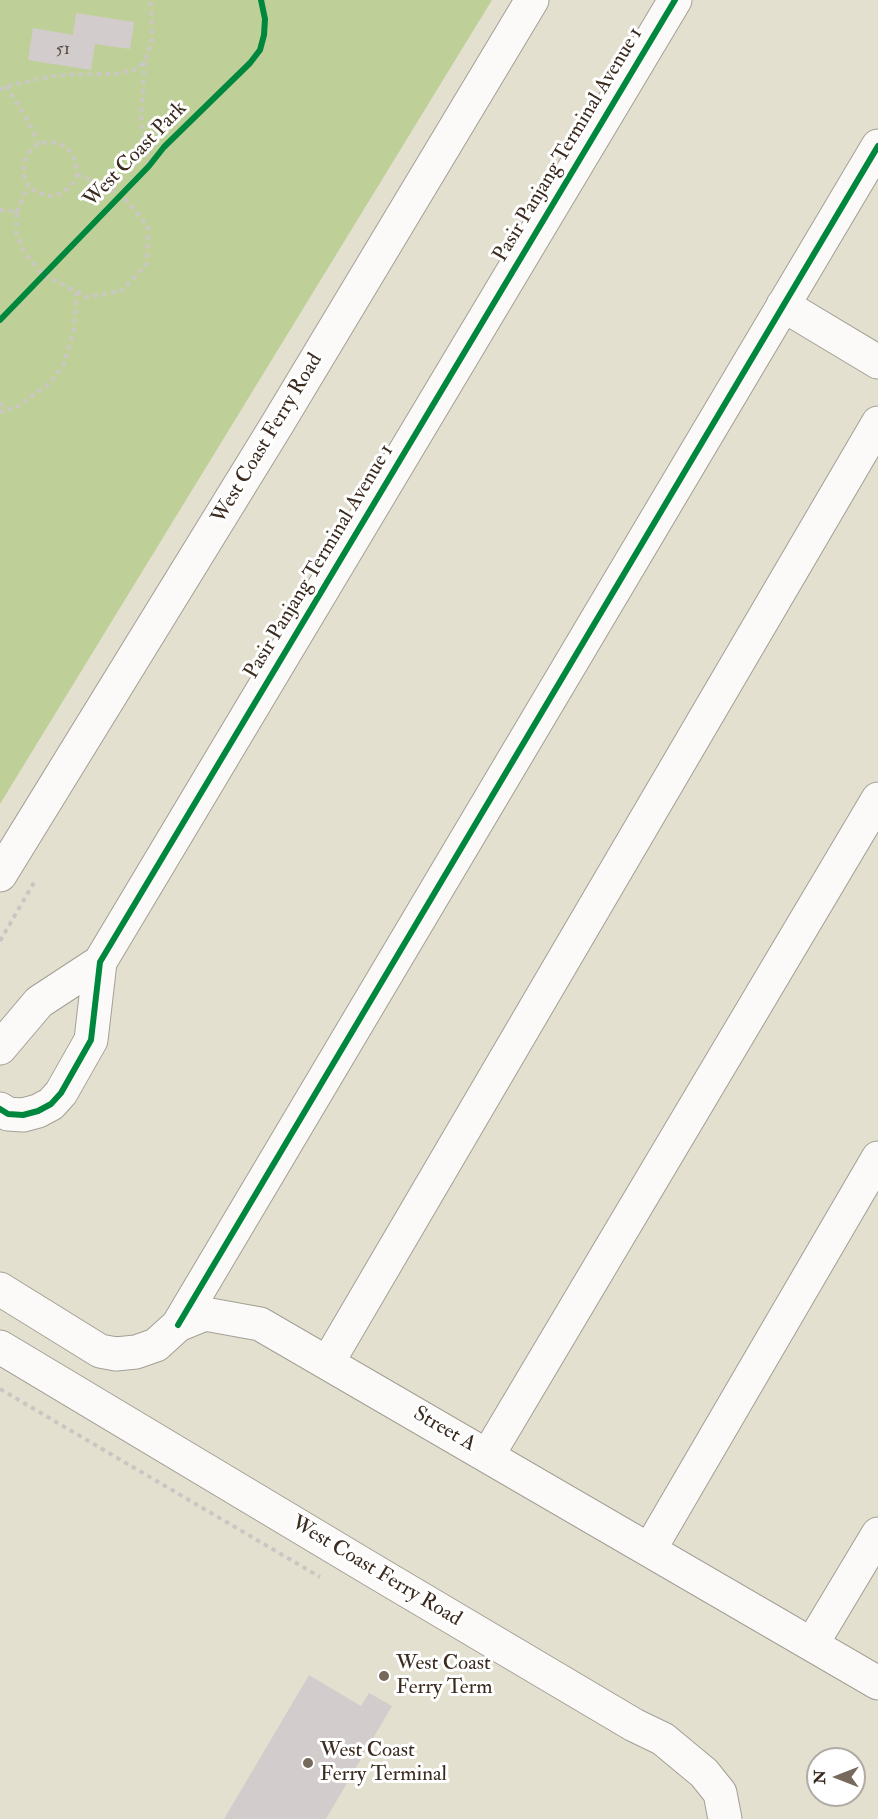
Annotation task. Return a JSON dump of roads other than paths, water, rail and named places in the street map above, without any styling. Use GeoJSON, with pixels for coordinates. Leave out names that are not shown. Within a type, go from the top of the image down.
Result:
{"type":"FeatureCollection","features":[{"type":"Feature","properties":{"kind":"street","name":"West Coast Ferry Road"},"geometry":{"type":"LineString","coordinates":[[0,875],[278,423],[532,0]]}},
{"type":"Feature","properties":{"kind":"street","name":"Pasir Panjang Terminal Avenue 1"},"geometry":{"type":"LineString","coordinates":[[0,1109],[8,1114],[38,1111],[51,1104],[61,1092],[91,1040],[100,962],[675,0]]}},
{"type":"Feature","properties":{"kind":"street"},"geometry":{"type":"LineString","coordinates":[[178,1325],[878,146]]}},
{"type":"Feature","properties":{"kind":"street"},"geometry":{"type":"LineString","coordinates":[[783,305],[878,362]]}},
{"type":"Feature","properties":{"kind":"street"},"geometry":{"type":"LineString","coordinates":[[328,1362],[878,423]]}},
{"type":"Feature","properties":{"kind":"street"},"geometry":{"type":"LineString","coordinates":[[488,1455],[878,799]]}},
{"type":"Feature","properties":{"kind":"street"},"geometry":{"type":"LineString","coordinates":[[0,1048],[39,1002],[100,962]]}},
{"type":"Feature","properties":{"kind":"street"},"geometry":{"type":"LineString","coordinates":[[650,1549],[878,1158]]}},
{"type":"Feature","properties":{"kind":"street","name":"Street A"},"geometry":{"type":"LineString","coordinates":[[0,1289],[100,1351],[116,1354],[136,1352],[156,1345],[178,1325],[205,1314],[260,1324],[878,1683]]}},
{"type":"Feature","properties":{"kind":"street","name":"West Coast Ferry Road"},"geometry":{"type":"LineString","coordinates":[[0,1347],[634,1725],[663,1739],[704,1773],[720,1792],[725,1819]]}},
{"type":"Feature","properties":{"kind":"street"},"geometry":{"type":"LineString","coordinates":[[812,1644],[878,1534]]}},
{"type":"Feature","properties":{"kind":"place","name":"West Coast Ferry Term"},"geometry":{"type":"Point","coordinates":[384,1676]}},
{"type":"Feature","properties":{"kind":"place","name":"West Coast Ferry Terminal"},"geometry":{"type":"Point","coordinates":[308,1763]}}]}
